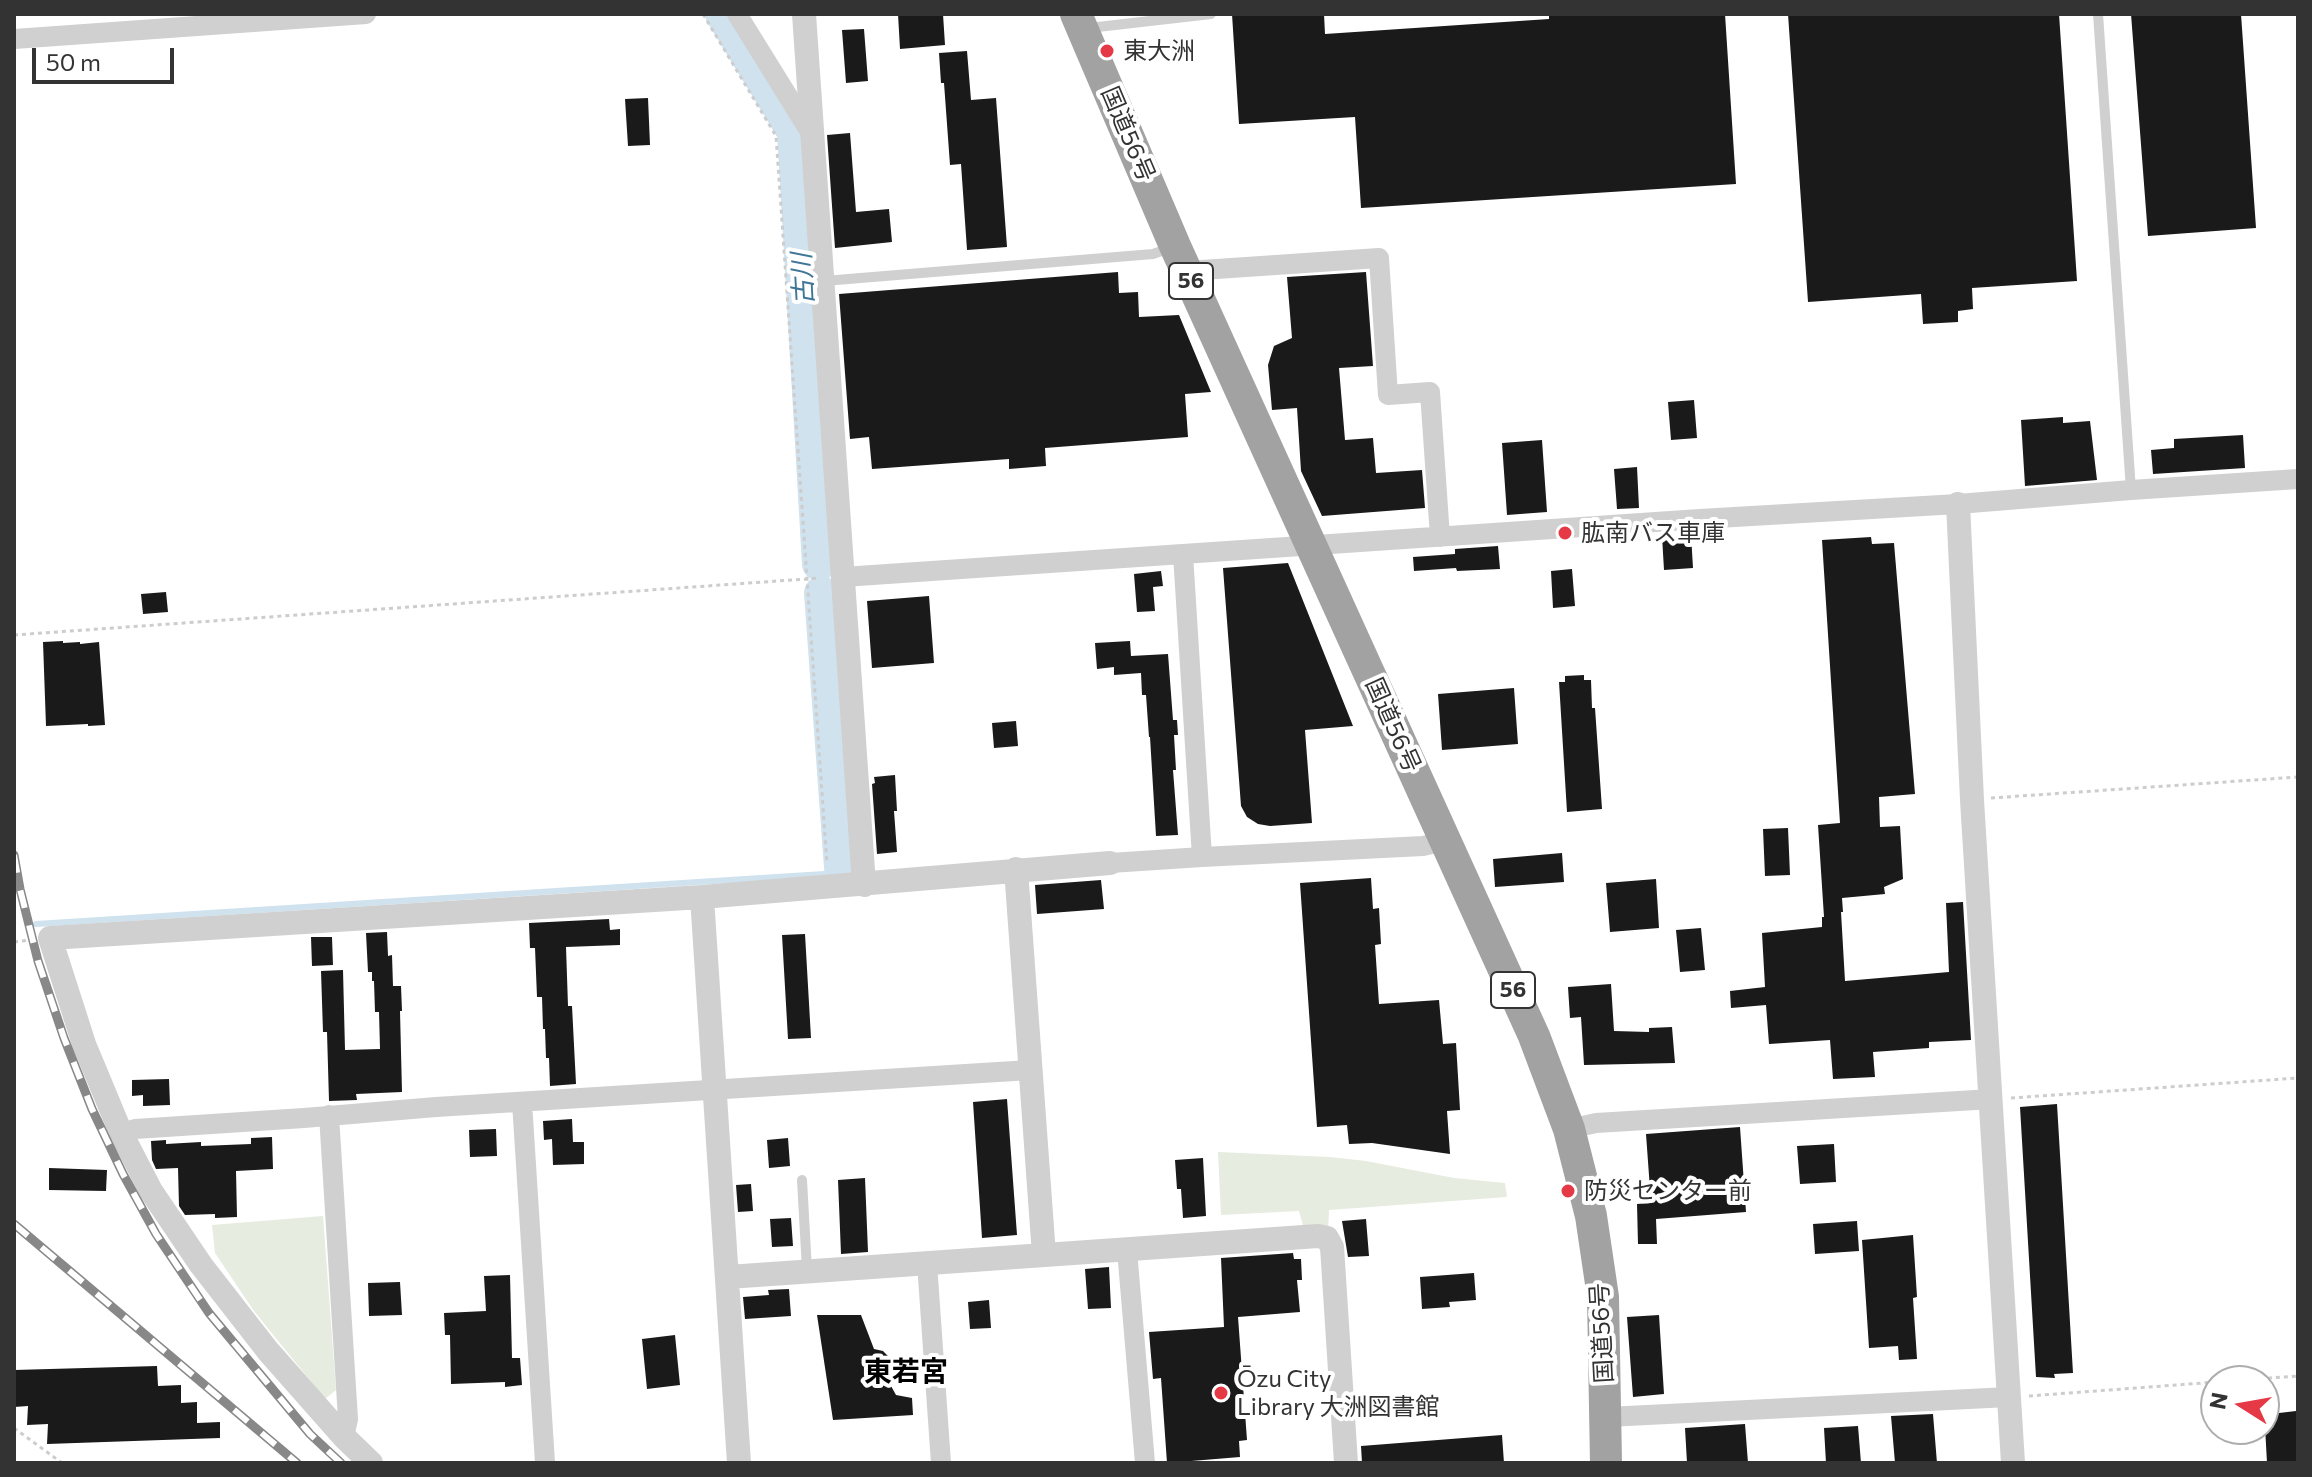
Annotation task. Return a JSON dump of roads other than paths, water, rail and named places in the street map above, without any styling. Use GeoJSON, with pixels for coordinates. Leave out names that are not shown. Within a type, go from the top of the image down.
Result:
{"type":"FeatureCollection","features":[{"type":"Feature","properties":{"kind":"highway","name":"国道56号"},"geometry":{"type":"LineString","coordinates":[[1079,21],[1181,258],[1534,1036],[1569,1129],[1591,1216],[1603,1297],[1606,1463]]}},
{"type":"Feature","properties":{"kind":"street"},"geometry":{"type":"LineString","coordinates":[[14,39],[366,14]]}},
{"type":"Feature","properties":{"kind":"street"},"geometry":{"type":"LineString","coordinates":[[737,14],[812,135]]}},
{"type":"Feature","properties":{"kind":"street"},"geometry":{"type":"LineString","coordinates":[[804,14],[864,885]]}},
{"type":"Feature","properties":{"kind":"street"},"geometry":{"type":"LineString","coordinates":[[1181,258],[1379,258],[1388,395],[1430,392],[1440,537]]}},
{"type":"Feature","properties":{"kind":"street"},"geometry":{"type":"LineString","coordinates":[[843,577],[2298,479]]}},
{"type":"Feature","properties":{"kind":"street"},"geometry":{"type":"LineString","coordinates":[[1958,504],[1972,800],[2013,1463]]}},
{"type":"Feature","properties":{"kind":"street"},"geometry":{"type":"LineString","coordinates":[[1183,554],[1202,857]]}},
{"type":"Feature","properties":{"kind":"street"},"geometry":{"type":"LineString","coordinates":[[371,1463],[268,1351],[201,1265],[151,1191],[121,1133],[84,1044],[50,938],[702,897],[864,885],[1016,869],[1423,846],[1445,841]]}},
{"type":"Feature","properties":{"kind":"street"},"geometry":{"type":"LineString","coordinates":[[1016,869],[1044,1255]]}},
{"type":"Feature","properties":{"kind":"street"},"geometry":{"type":"LineString","coordinates":[[702,897],[739,1463]]}},
{"type":"Feature","properties":{"kind":"street"},"geometry":{"type":"LineString","coordinates":[[121,1133],[135,1129],[329,1115],[1030,1070]]}},
{"type":"Feature","properties":{"kind":"street"},"geometry":{"type":"LineString","coordinates":[[1569,1129],[1596,1123],[1992,1099]]}},
{"type":"Feature","properties":{"kind":"street"},"geometry":{"type":"LineString","coordinates":[[522,1102],[545,1463]]}},
{"type":"Feature","properties":{"kind":"street"},"geometry":{"type":"LineString","coordinates":[[329,1115],[348,1419],[344,1437]]}},
{"type":"Feature","properties":{"kind":"street"},"geometry":{"type":"LineString","coordinates":[[728,1277],[1318,1236],[1327,1238],[1332,1247],[1346,1463]]}},
{"type":"Feature","properties":{"kind":"street"},"geometry":{"type":"LineString","coordinates":[[1127,1250],[1145,1463]]}},
{"type":"Feature","properties":{"kind":"street"},"geometry":{"type":"LineString","coordinates":[[927,1263],[941,1463]]}},
{"type":"Feature","properties":{"kind":"street"},"geometry":{"type":"LineString","coordinates":[[1607,1417],[2009,1397]]}},
{"type":"Feature","properties":{"kind":"lane"},"geometry":{"type":"LineString","coordinates":[[1079,21],[1211,14]]}},
{"type":"Feature","properties":{"kind":"lane"},"geometry":{"type":"LineString","coordinates":[[2098,14],[2131,490]]}},
{"type":"Feature","properties":{"kind":"lane"},"geometry":{"type":"LineString","coordinates":[[822,281],[1153,254],[1181,258]]}},
{"type":"Feature","properties":{"kind":"lane"},"geometry":{"type":"LineString","coordinates":[[802,1180],[807,1270]]}},
{"type":"Feature","properties":{"kind":"waterway","name":"古川"},"geometry":{"type":"LineString","coordinates":[[722,14],[794,132],[819,564]]}},
{"type":"Feature","properties":{"kind":"waterway","name":"古川"},"geometry":{"type":"LineString","coordinates":[[821,593],[841,867]]}},
{"type":"Feature","properties":{"kind":"waterway"},"geometry":{"type":"LineString","coordinates":[[36,924],[824,874],[841,867]]}},
{"type":"Feature","properties":{"kind":"railway"},"geometry":{"type":"LineString","coordinates":[[14,855],[38,961],[64,1038],[92,1109],[123,1174],[156,1234],[209,1313],[310,1434],[341,1463]]}},
{"type":"Feature","properties":{"kind":"railway"},"geometry":{"type":"LineString","coordinates":[[14,1224],[297,1463]]}},
{"type":"Feature","properties":{"kind":"place","name":"東大洲"},"geometry":{"type":"Point","coordinates":[1107,51]}},
{"type":"Feature","properties":{"kind":"place","name":"肱南バス車庫"},"geometry":{"type":"Point","coordinates":[1565,533]}},
{"type":"Feature","properties":{"kind":"place","name":"防災センター前"},"geometry":{"type":"Point","coordinates":[1568,1191]}},
{"type":"Feature","properties":{"kind":"place","name":"Ōzu City Library 大洲図書館"},"geometry":{"type":"Point","coordinates":[1221,1393]}},
{"type":"Feature","properties":{"kind":"district","name":"東若宮"},"geometry":{"type":"Point","coordinates":[906,1372]}}]}
